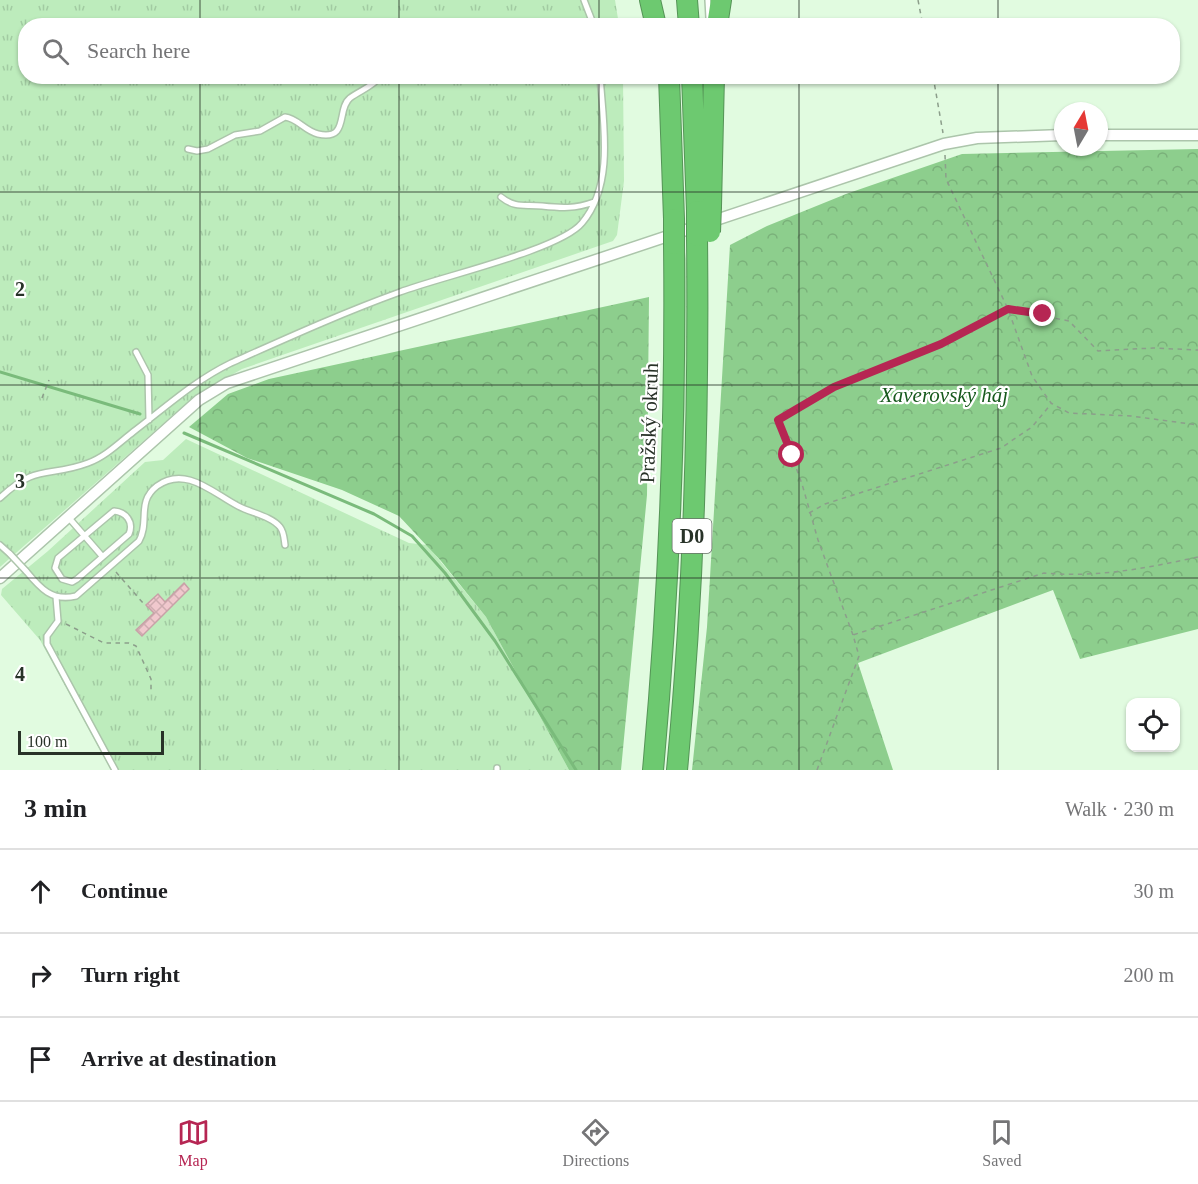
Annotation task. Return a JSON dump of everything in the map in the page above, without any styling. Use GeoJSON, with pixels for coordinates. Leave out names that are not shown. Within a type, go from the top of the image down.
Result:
{"type":"FeatureCollection","features":[{"type":"Feature","properties":{"kind":"highway"},"geometry":{"type":"LineString","coordinates":[[650,0],[654,18]]}},
{"type":"Feature","properties":{"kind":"highway"},"geometry":{"type":"LineString","coordinates":[[662,0],[664,18]]}},
{"type":"Feature","properties":{"kind":"highway"},"geometry":{"type":"LineString","coordinates":[[687,0],[688,18]]}},
{"type":"Feature","properties":{"kind":"highway"},"geometry":{"type":"LineString","coordinates":[[718,18],[721,0]]}},
{"type":"Feature","properties":{"kind":"highway","name":"Pražský okruh"},"geometry":{"type":"LineString","coordinates":[[653,770],[664,630],[671,485],[674,219],[669,84]]}},
{"type":"Feature","properties":{"kind":"highway","name":"D0"},"geometry":{"type":"LineString","coordinates":[[677,770],[690,576],[704,234],[704,209],[693,84]]}},
{"type":"Feature","properties":{"kind":"highway"},"geometry":{"type":"LineString","coordinates":[[704,209],[712,84]]}},
{"type":"Feature","properties":{"kind":"street"},"geometry":{"type":"LineString","coordinates":[[0,578],[199,400],[227,383],[944,144],[977,138],[1054,135]]}},
{"type":"Feature","properties":{"kind":"street"},"geometry":{"type":"LineString","coordinates":[[1108,135],[1198,135]]}},
{"type":"Feature","properties":{"kind":"lane"},"geometry":{"type":"LineString","coordinates":[[584,0],[591,18]]}},
{"type":"Feature","properties":{"kind":"lane"},"geometry":{"type":"LineString","coordinates":[[708,0],[709,18]]}},
{"type":"Feature","properties":{"kind":"lane"},"geometry":{"type":"LineString","coordinates":[[188,149],[197,151],[235,135],[260,131],[285,117],[312,132],[324,135],[334,133],[341,125],[348,99],[370,84]]}},
{"type":"Feature","properties":{"kind":"lane"},"geometry":{"type":"LineString","coordinates":[[0,498],[23,478],[87,464],[101,457],[205,376],[231,363],[400,291],[555,242],[581,224],[594,202],[605,147],[601,84]]}},
{"type":"Feature","properties":{"kind":"lane"},"geometry":{"type":"LineString","coordinates":[[501,197],[511,205],[521,207],[574,208],[594,202]]}},
{"type":"Feature","properties":{"kind":"lane"},"geometry":{"type":"LineString","coordinates":[[136,352],[148,375],[149,420]]}},
{"type":"Feature","properties":{"kind":"lane"},"geometry":{"type":"LineString","coordinates":[[0,545],[41,589],[56,597],[76,596],[133,549],[143,535],[143,507],[148,495],[158,485],[171,480],[198,483],[213,489],[239,506],[276,524],[283,532],[285,545]]}},
{"type":"Feature","properties":{"kind":"lane"},"geometry":{"type":"LineString","coordinates":[[119,511],[129,519],[131,529],[129,534],[77,579],[72,582],[62,579],[56,572],[56,563],[84,535],[110,512],[119,511]]}},
{"type":"Feature","properties":{"kind":"lane"},"geometry":{"type":"LineString","coordinates":[[69,518],[102,556]]}},
{"type":"Feature","properties":{"kind":"lane"},"geometry":{"type":"LineString","coordinates":[[56,597],[58,621],[47,636],[47,644],[115,770]]}},
{"type":"Feature","properties":{"kind":"path"},"geometry":{"type":"LineString","coordinates":[[918,0],[921,18]]}},
{"type":"Feature","properties":{"kind":"path"},"geometry":{"type":"LineString","coordinates":[[934,84],[944,144],[946,179],[1008,309],[1032,376],[1052,403],[1069,413],[1131,416],[1198,425]]}},
{"type":"Feature","properties":{"kind":"path"},"geometry":{"type":"LineString","coordinates":[[818,770],[859,656],[809,513],[802,484],[778,420],[834,387],[941,344],[1008,309],[1069,321],[1098,351],[1153,348],[1198,350]]}},
{"type":"Feature","properties":{"kind":"path"},"geometry":{"type":"LineString","coordinates":[[42,398],[49,380]]}},
{"type":"Feature","properties":{"kind":"path"},"geometry":{"type":"LineString","coordinates":[[809,513],[825,504],[1001,448],[1032,427],[1052,403]]}},
{"type":"Feature","properties":{"kind":"path"},"geometry":{"type":"LineString","coordinates":[[853,635],[1044,573],[1098,575],[1198,557]]}},
{"type":"Feature","properties":{"kind":"path"},"geometry":{"type":"LineString","coordinates":[[111,567],[143,603]]}},
{"type":"Feature","properties":{"kind":"path"},"geometry":{"type":"LineString","coordinates":[[58,621],[104,643],[129,642],[136,646],[152,679],[151,692]]}},
{"type":"Feature","properties":{"kind":"green space"},"geometry":{"type":"Polygon","coordinates":[[[0,0],[615,0],[618,18],[18,18],[18,84],[623,84],[624,181],[617,235],[613,241],[242,369],[202,392],[173,415],[0,567],[0,0]]]}},
{"type":"Feature","properties":{"kind":"green space","name":"Xaverovský háj"},"geometry":{"type":"Polygon","coordinates":[[[1198,149],[1198,629],[1080,659],[1053,590],[858,663],[893,770],[692,770],[707,627],[730,245],[767,226],[846,194],[962,154],[1054,152],[1054,156],[1108,156],[1108,151],[1198,149]]]}},
{"type":"Feature","properties":{"kind":"green space"},"geometry":{"type":"Polygon","coordinates":[[[681,246],[684,246],[688,271],[686,396],[669,708],[663,770],[659,770],[681,246]]]}},
{"type":"Feature","properties":{"kind":"green space"},"geometry":{"type":"Polygon","coordinates":[[[649,297],[647,495],[621,770],[569,770],[486,617],[441,561],[399,516],[342,490],[247,458],[189,427],[228,394],[269,379],[649,297]]]}},
{"type":"Feature","properties":{"kind":"green space"},"geometry":{"type":"Polygon","coordinates":[[[186,439],[409,543],[427,545],[486,617],[569,770],[111,770],[40,640],[1,595],[2,589],[48,551],[145,462],[163,460],[186,439]]]}},
{"type":"Feature","properties":{"kind":"building"},"geometry":{"type":"Polygon","coordinates":[[[184,583],[189,589],[142,636],[136,630],[154,613],[146,605],[158,594],[165,602],[184,583]]]}},
{"type":"Feature","properties":{"kind":"waterway"},"geometry":{"type":"LineString","coordinates":[[0,372],[140,414]]}},
{"type":"Feature","properties":{"kind":"waterway"},"geometry":{"type":"LineString","coordinates":[[184,433],[374,514],[412,536],[445,573],[495,641],[576,770]]}},
{"type":"Feature","properties":{"kind":"route"},"geometry":{"type":"LineString","coordinates":[[792,455],[778,420],[834,387],[941,344],[1008,309],[1043,314]]}}]}
